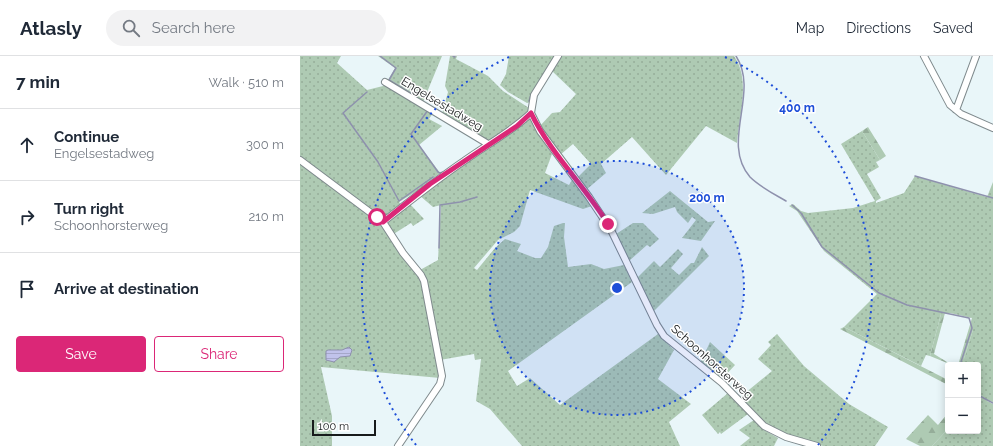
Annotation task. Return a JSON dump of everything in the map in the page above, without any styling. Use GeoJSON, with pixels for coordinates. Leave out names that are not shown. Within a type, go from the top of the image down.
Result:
{"type":"FeatureCollection","features":[{"type":"Feature","properties":{"kind":"street"},"geometry":{"type":"LineString","coordinates":[[531,113],[534,95],[558,56]]}},
{"type":"Feature","properties":{"kind":"street"},"geometry":{"type":"LineString","coordinates":[[924,56],[950,104],[956,110],[993,128]]}},
{"type":"Feature","properties":{"kind":"street"},"geometry":{"type":"LineString","coordinates":[[956,110],[976,56]]}},
{"type":"Feature","properties":{"kind":"street","name":"Engelsestadweg"},"geometry":{"type":"LineString","coordinates":[[385,82],[488,144]]}},
{"type":"Feature","properties":{"kind":"street","name":"Engelsestadweg"},"geometry":{"type":"LineString","coordinates":[[383,222],[430,184],[517,126],[531,113]]}},
{"type":"Feature","properties":{"kind":"street","name":"Schoonhorsterweg"},"geometry":{"type":"LineString","coordinates":[[531,113],[540,131],[612,230],[657,325],[664,336],[722,383],[764,426],[786,437],[817,446]]}},
{"type":"Feature","properties":{"kind":"street"},"geometry":{"type":"LineString","coordinates":[[300,160],[383,222],[403,253],[424,281],[442,376],[440,384],[398,446]]}},
{"type":"Feature","properties":{"kind":"green space"},"geometry":{"type":"Polygon","coordinates":[[[300,56],[341,56],[337,63],[367,90],[386,84],[433,113],[429,119],[442,126],[419,145],[440,173],[417,191],[399,202],[401,205],[381,219],[300,159],[300,56]]]}},
{"type":"Feature","properties":{"kind":"green space"},"geometry":{"type":"Polygon","coordinates":[[[378,56],[442,56],[423,102],[388,80],[395,68],[378,56]]]}},
{"type":"Feature","properties":{"kind":"green space"},"geometry":{"type":"Polygon","coordinates":[[[450,56],[457,56],[456,59],[488,76],[503,91],[529,108],[529,113],[489,141],[442,114],[448,92],[445,86],[450,56]]]}},
{"type":"Feature","properties":{"kind":"green space"},"geometry":{"type":"Polygon","coordinates":[[[509,56],[557,56],[531,102],[527,103],[508,92],[500,85],[506,74],[509,56]]]}},
{"type":"Feature","properties":{"kind":"green space"},"geometry":{"type":"Polygon","coordinates":[[[560,56],[734,56],[742,76],[743,87],[737,143],[706,126],[666,175],[632,137],[601,164],[606,173],[586,190],[577,178],[591,164],[573,144],[560,155],[539,127],[552,113],[560,112],[576,94],[552,71],[560,56]]]}},
{"type":"Feature","properties":{"kind":"green space"},"geometry":{"type":"Polygon","coordinates":[[[530,117],[538,134],[552,154],[545,173],[569,185],[572,180],[592,206],[583,209],[530,190],[520,226],[514,232],[498,240],[474,268],[477,270],[495,248],[505,239],[521,244],[517,251],[535,258],[541,258],[548,247],[554,226],[565,223],[564,237],[568,267],[591,264],[604,269],[624,265],[632,282],[508,371],[517,386],[530,378],[560,405],[658,334],[674,350],[658,379],[691,404],[669,422],[680,446],[522,446],[490,409],[476,401],[481,359],[475,360],[474,354],[440,360],[420,270],[438,260],[441,205],[433,207],[419,195],[530,117]]]}},
{"type":"Feature","properties":{"kind":"green space"},"geometry":{"type":"Polygon","coordinates":[[[868,127],[886,156],[880,160],[862,131],[868,127]]]}},
{"type":"Feature","properties":{"kind":"green space"},"geometry":{"type":"Polygon","coordinates":[[[862,131],[880,160],[876,162],[879,167],[867,174],[881,198],[876,201],[876,203],[904,193],[915,176],[987,197],[993,182],[993,402],[987,401],[993,404],[993,446],[932,446],[945,432],[945,434],[981,434],[981,362],[963,362],[973,330],[972,318],[950,313],[941,314],[930,356],[926,355],[921,366],[844,327],[877,294],[824,251],[797,211],[789,206],[793,204],[801,211],[808,213],[853,208],[875,201],[841,144],[862,131]]]}},
{"type":"Feature","properties":{"kind":"green space"},"geometry":{"type":"Polygon","coordinates":[[[300,163],[379,221],[403,257],[420,275],[440,378],[321,367],[332,416],[332,446],[300,446],[300,163]]]}},
{"type":"Feature","properties":{"kind":"green space"},"geometry":{"type":"Polygon","coordinates":[[[670,191],[708,222],[715,221],[701,241],[682,238],[696,220],[692,217],[688,223],[677,212],[675,207],[653,214],[642,213],[670,191]]]}},
{"type":"Feature","properties":{"kind":"green space"},"geometry":{"type":"Polygon","coordinates":[[[409,203],[424,219],[413,226],[411,223],[392,235],[386,221],[409,203]]]}},
{"type":"Feature","properties":{"kind":"green space"},"geometry":{"type":"Polygon","coordinates":[[[633,223],[643,223],[659,239],[650,247],[647,245],[629,261],[616,234],[633,223]]]}},
{"type":"Feature","properties":{"kind":"green space"},"geometry":{"type":"Polygon","coordinates":[[[702,247],[709,256],[653,312],[637,278],[654,261],[660,267],[678,249],[683,254],[671,268],[679,275],[691,263],[694,263],[702,247]]]}},
{"type":"Feature","properties":{"kind":"green space"},"geometry":{"type":"Polygon","coordinates":[[[945,313],[934,354],[947,362],[930,356],[941,314],[945,313]]]}},
{"type":"Feature","properties":{"kind":"green space"},"geometry":{"type":"Polygon","coordinates":[[[972,318],[975,319],[963,362],[959,362],[972,318]]]}},
{"type":"Feature","properties":{"kind":"green space"},"geometry":{"type":"Polygon","coordinates":[[[844,327],[945,378],[945,383],[840,329],[844,327]]]}},
{"type":"Feature","properties":{"kind":"green space"},"geometry":{"type":"Polygon","coordinates":[[[777,334],[804,366],[849,404],[888,427],[875,446],[823,446],[773,430],[739,398],[772,371],[758,359],[771,345],[768,342],[777,334]]]}},
{"type":"Feature","properties":{"kind":"green space"},"geometry":{"type":"Polygon","coordinates":[[[710,342],[735,365],[724,377],[721,378],[701,362],[701,356],[704,355],[710,342]]]}},
{"type":"Feature","properties":{"kind":"green space"},"geometry":{"type":"Polygon","coordinates":[[[728,393],[748,414],[721,434],[720,432],[718,434],[702,415],[728,393]]]}},
{"type":"Feature","properties":{"kind":"green space"},"geometry":{"type":"Polygon","coordinates":[[[928,415],[938,425],[945,417],[945,432],[932,446],[920,446],[906,439],[928,415]]]}},
{"type":"Feature","properties":{"kind":"green space"},"geometry":{"type":"Polygon","coordinates":[[[754,420],[764,430],[778,438],[774,446],[740,446],[750,438],[739,430],[754,420]]]}},
{"type":"Feature","properties":{"kind":"water"},"geometry":{"type":"Polygon","coordinates":[[[349,347],[352,350],[350,356],[340,357],[334,362],[326,360],[326,351],[342,350],[349,347]]]}},
{"type":"Feature","properties":{"kind":"waterway"},"geometry":{"type":"LineString","coordinates":[[380,56],[396,68],[389,80],[415,96]]}},
{"type":"Feature","properties":{"kind":"waterway"},"geometry":{"type":"LineString","coordinates":[[736,56],[742,70],[744,86],[739,133],[739,149],[742,163],[754,181],[786,201]]}},
{"type":"Feature","properties":{"kind":"waterway"},"geometry":{"type":"LineString","coordinates":[[367,92],[343,113],[378,162],[399,201],[433,177]]}},
{"type":"Feature","properties":{"kind":"waterway"},"geometry":{"type":"LineString","coordinates":[[529,101],[531,95]]}},
{"type":"Feature","properties":{"kind":"waterway"},"geometry":{"type":"LineString","coordinates":[[428,110],[411,134],[438,172],[443,172]]}},
{"type":"Feature","properties":{"kind":"waterway"},"geometry":{"type":"LineString","coordinates":[[915,176],[993,198]]}},
{"type":"Feature","properties":{"kind":"waterway"},"geometry":{"type":"LineString","coordinates":[[439,248],[440,205],[460,202],[477,197]]}},
{"type":"Feature","properties":{"kind":"waterway"},"geometry":{"type":"LineString","coordinates":[[792,205],[801,213],[822,247],[879,293],[907,305],[969,318],[972,328],[961,362]]}},
{"type":"Feature","properties":{"kind":"waterway"},"geometry":{"type":"LineString","coordinates":[[981,397],[993,403]]}},
{"type":"Feature","properties":{"kind":"route"},"geometry":{"type":"LineString","coordinates":[[377,217],[383,222],[430,184],[517,126],[531,113],[540,131],[555,153],[608,224]]}}]}
